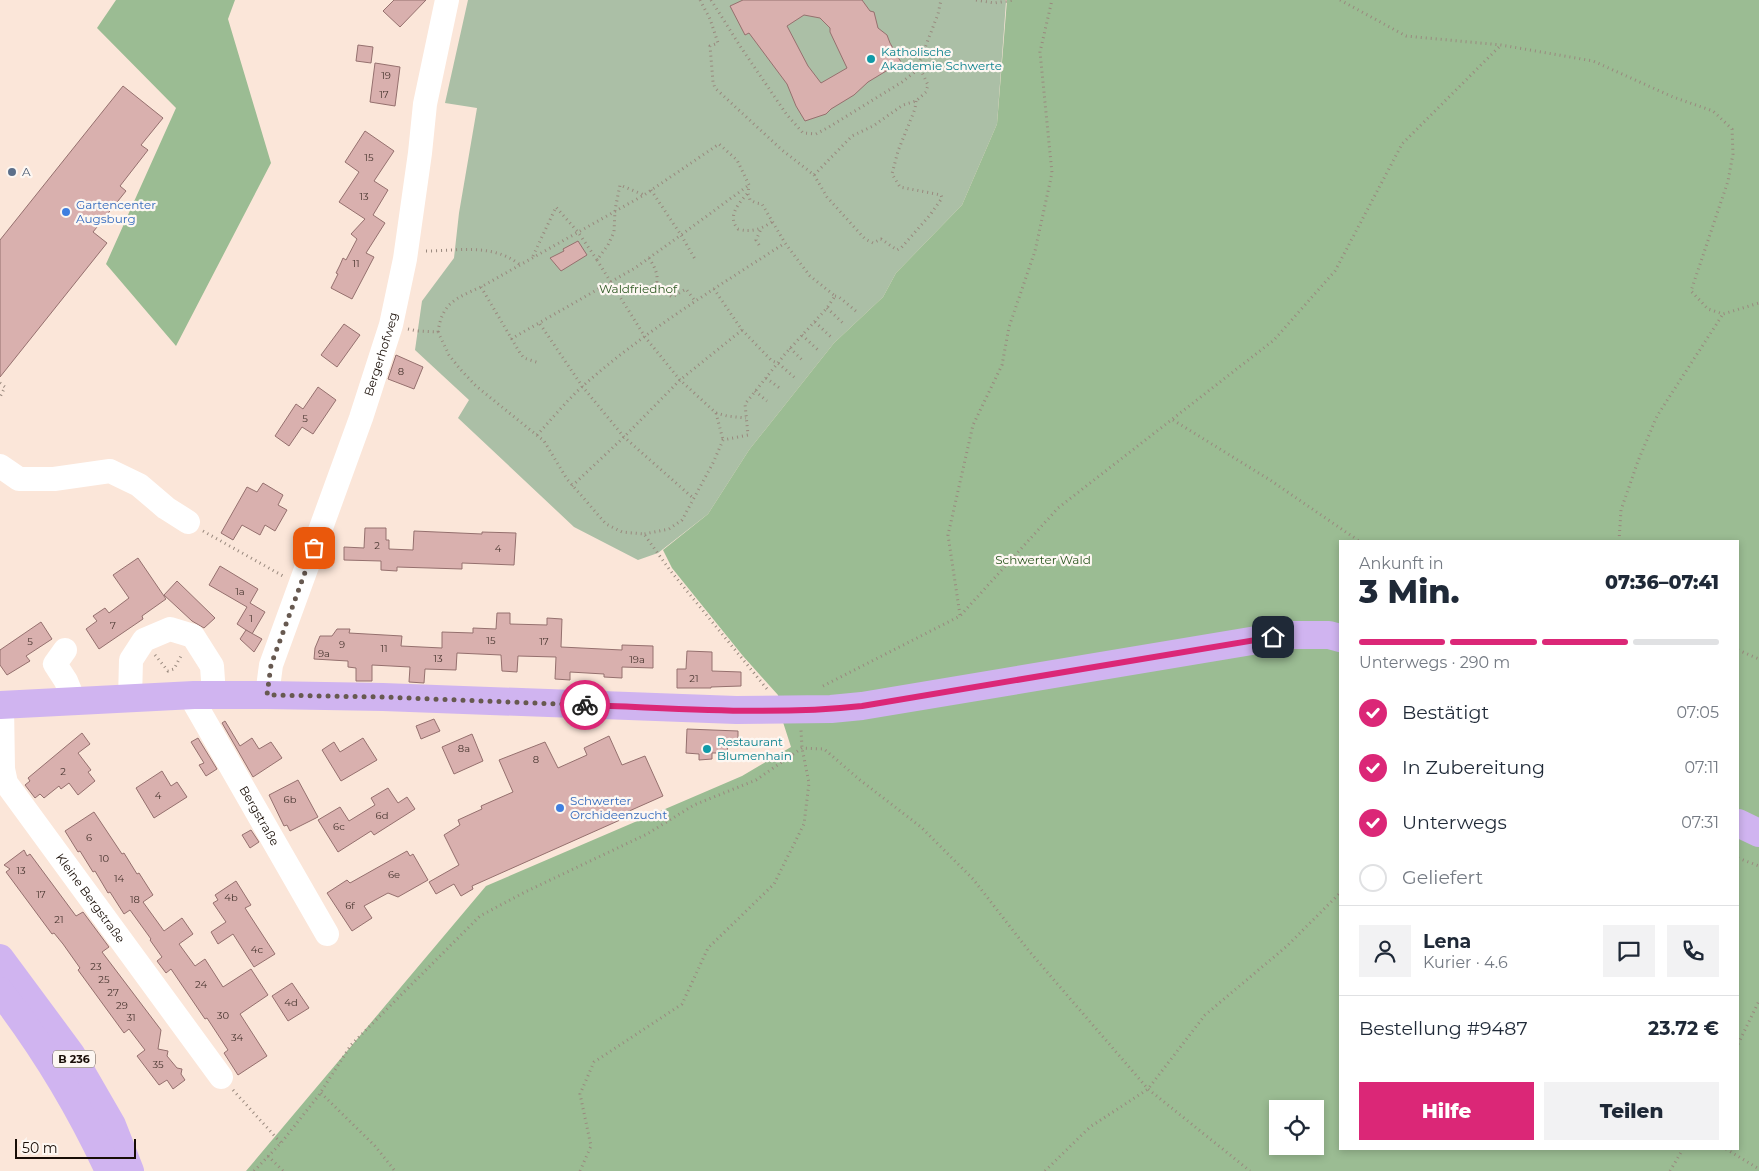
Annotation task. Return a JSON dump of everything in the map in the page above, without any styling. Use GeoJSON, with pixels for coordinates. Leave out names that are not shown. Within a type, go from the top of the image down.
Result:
{"type":"FeatureCollection","features":[{"type":"Feature","properties":{"kind":"main road"},"geometry":{"type":"LineString","coordinates":[[1,705],[204,695],[267,695],[382,697],[736,710],[800,710],[862,706],[1287,635],[1329,635],[1339,638]]}},
{"type":"Feature","properties":{"kind":"main road"},"geometry":{"type":"LineString","coordinates":[[1739,823],[1759,833]]}},
{"type":"Feature","properties":{"kind":"main road","name":"B 236"},"geometry":{"type":"LineString","coordinates":[[0,958],[48,1020],[76,1062],[112,1125],[130,1171]]}},
{"type":"Feature","properties":{"kind":"main road","name":"B 236"},"geometry":{"type":"LineString","coordinates":[[0,991],[29,1029],[64,1083],[93,1136],[109,1171]]}},
{"type":"Feature","properties":{"kind":"street","name":"Bergerhofweg"},"geometry":{"type":"LineString","coordinates":[[267,695],[271,665],[361,418],[391,325],[406,250],[425,104],[447,0]]}},
{"type":"Feature","properties":{"kind":"street"},"geometry":{"type":"LineString","coordinates":[[0,466],[19,478],[54,479],[110,471],[140,485],[166,508],[188,522]]}},
{"type":"Feature","properties":{"kind":"street"},"geometry":{"type":"LineString","coordinates":[[130,699],[130,660],[144,640],[170,629],[192,636]]}},
{"type":"Feature","properties":{"kind":"street","name":"Bergstraße"},"geometry":{"type":"LineString","coordinates":[[192,636],[212,666],[204,695],[195,704],[327,934]]}},
{"type":"Feature","properties":{"kind":"street"},"geometry":{"type":"LineString","coordinates":[[65,650],[55,664],[66,681],[74,702]]}},
{"type":"Feature","properties":{"kind":"street","name":"Kleine Bergstraße"},"geometry":{"type":"LineString","coordinates":[[1,705],[3,769],[6,783],[221,1077]]}},
{"type":"Feature","properties":{"kind":"path"},"geometry":{"type":"LineString","coordinates":[[700,0],[710,19],[718,43],[710,46],[715,88],[782,150],[814,175],[827,196],[865,239],[873,243],[880,239],[897,250],[901,248],[930,215],[942,198],[941,195],[900,187],[892,174],[898,151],[915,109],[916,101]]}},
{"type":"Feature","properties":{"kind":"path"},"geometry":{"type":"LineString","coordinates":[[711,0],[787,116],[803,133],[816,134],[902,82],[916,71],[938,14],[941,0]]}},
{"type":"Feature","properties":{"kind":"path"},"geometry":{"type":"LineString","coordinates":[[976,0],[994,3],[1015,0]]}},
{"type":"Feature","properties":{"kind":"path"},"geometry":{"type":"LineString","coordinates":[[960,616],[948,535],[973,424],[1002,365],[1009,327],[1035,251],[1052,173],[1040,52],[1052,0]]}},
{"type":"Feature","properties":{"kind":"path"},"geometry":{"type":"LineString","coordinates":[[1340,0],[1406,36],[1501,45],[1593,61],[1673,97],[1713,111],[1732,129],[1733,154],[1728,181],[1691,291],[1708,309],[1723,314],[1759,303]]}},
{"type":"Feature","properties":{"kind":"path"},"geometry":{"type":"LineString","coordinates":[[800,710],[820,688],[960,616],[1058,508],[1274,340],[1335,271],[1402,144],[1501,45]]}},
{"type":"Feature","properties":{"kind":"path"},"geometry":{"type":"LineString","coordinates":[[814,175],[852,136],[873,126],[903,105],[916,101],[926,92],[928,85],[919,66]]}},
{"type":"Feature","properties":{"kind":"path"},"geometry":{"type":"LineString","coordinates":[[716,413],[723,440],[713,463],[682,520],[669,529],[644,534],[622,532],[606,524],[572,486],[544,441],[482,391],[460,369],[449,355],[438,332],[439,321],[446,307],[457,297],[481,287],[651,190],[719,144],[737,160],[750,185],[748,193],[734,212],[734,225],[738,229],[750,231],[772,222]]}},
{"type":"Feature","properties":{"kind":"path"},"geometry":{"type":"LineString","coordinates":[[597,260],[608,245],[614,232],[615,210],[620,185],[644,194]]}},
{"type":"Feature","properties":{"kind":"path"},"geometry":{"type":"LineString","coordinates":[[511,340],[610,283],[649,258],[750,185]]}},
{"type":"Feature","properties":{"kind":"path"},"geometry":{"type":"LineString","coordinates":[[651,190],[695,260]]}},
{"type":"Feature","properties":{"kind":"path"},"geometry":{"type":"LineString","coordinates":[[748,193],[750,200],[762,204],[772,222],[810,276],[835,296],[840,297],[857,312]]}},
{"type":"Feature","properties":{"kind":"path"},"geometry":{"type":"LineString","coordinates":[[533,256],[556,207],[578,232],[645,337],[680,380],[716,413],[746,418]]}},
{"type":"Feature","properties":{"kind":"path"},"geometry":{"type":"LineString","coordinates":[[759,246],[756,240],[761,228]]}},
{"type":"Feature","properties":{"kind":"path"},"geometry":{"type":"LineString","coordinates":[[537,435],[582,386],[645,337],[786,243]]}},
{"type":"Feature","properties":{"kind":"path"},"geometry":{"type":"LineString","coordinates":[[406,250],[482,250],[508,256],[519,264]]}},
{"type":"Feature","properties":{"kind":"path"},"geometry":{"type":"LineString","coordinates":[[649,258],[656,270],[657,282],[670,296],[672,297],[686,289],[696,302]]}},
{"type":"Feature","properties":{"kind":"path"},"geometry":{"type":"LineString","coordinates":[[481,287],[511,340],[524,358],[539,363]]}},
{"type":"Feature","properties":{"kind":"path"},"geometry":{"type":"LineString","coordinates":[[714,290],[742,330],[772,361],[778,363],[795,378]]}},
{"type":"Feature","properties":{"kind":"path"},"geometry":{"type":"LineString","coordinates":[[723,440],[748,435],[745,404],[790,348],[827,308],[835,296]]}},
{"type":"Feature","properties":{"kind":"path"},"geometry":{"type":"LineString","coordinates":[[827,308],[845,325]]}},
{"type":"Feature","properties":{"kind":"path"},"geometry":{"type":"LineString","coordinates":[[1619,540],[1621,510],[1638,461],[1657,416],[1723,314]]}},
{"type":"Feature","properties":{"kind":"path"},"geometry":{"type":"LineString","coordinates":[[815,322],[832,338]]}},
{"type":"Feature","properties":{"kind":"path"},"geometry":{"type":"LineString","coordinates":[[540,324],[582,386],[624,437],[693,498]]}},
{"type":"Feature","properties":{"kind":"path"},"geometry":{"type":"LineString","coordinates":[[391,325],[417,332],[438,332]]}},
{"type":"Feature","properties":{"kind":"path"},"geometry":{"type":"LineString","coordinates":[[572,486],[680,380],[742,330]]}},
{"type":"Feature","properties":{"kind":"path"},"geometry":{"type":"LineString","coordinates":[[802,336],[819,351]]}},
{"type":"Feature","properties":{"kind":"path"},"geometry":{"type":"LineString","coordinates":[[790,348],[803,360]]}},
{"type":"Feature","properties":{"kind":"path"},"geometry":{"type":"LineString","coordinates":[[766,378],[781,389]]}},
{"type":"Feature","properties":{"kind":"path"},"geometry":{"type":"LineString","coordinates":[[0,383],[5,387],[0,397]]}},
{"type":"Feature","properties":{"kind":"path"},"geometry":{"type":"LineString","coordinates":[[755,391],[767,401]]}},
{"type":"Feature","properties":{"kind":"path"},"geometry":{"type":"LineString","coordinates":[[1173,420],[1270,480],[1358,540]]}},
{"type":"Feature","properties":{"kind":"path"},"geometry":{"type":"LineString","coordinates":[[188,522],[301,586]]}},
{"type":"Feature","properties":{"kind":"path"},"geometry":{"type":"LineString","coordinates":[[644,534],[669,569],[770,694]]}},
{"type":"Feature","properties":{"kind":"path"},"geometry":{"type":"LineString","coordinates":[[144,640],[168,671],[174,669],[192,636]]}},
{"type":"Feature","properties":{"kind":"path"},"geometry":{"type":"LineString","coordinates":[[1739,650],[1759,659]]}},
{"type":"Feature","properties":{"kind":"path"},"geometry":{"type":"LineString","coordinates":[[580,1171],[592,1146],[580,1094],[594,1062],[682,1004],[708,948],[774,884],[804,824],[809,783],[802,748]]}},
{"type":"Feature","properties":{"kind":"path"},"geometry":{"type":"LineString","coordinates":[[254,1171],[281,1143],[321,1092],[352,1045],[480,916],[647,834],[694,805],[756,780],[802,748],[824,749],[921,827],[973,879],[1029,951],[1148,1089],[1250,1171]]}},
{"type":"Feature","properties":{"kind":"path"},"geometry":{"type":"LineString","coordinates":[[1739,858],[1759,866]]}},
{"type":"Feature","properties":{"kind":"path"},"geometry":{"type":"LineString","coordinates":[[1045,1171],[1090,1127],[1148,1089],[1205,1016],[1287,946],[1339,894]]}},
{"type":"Feature","properties":{"kind":"path"},"geometry":{"type":"LineString","coordinates":[[1739,1042],[1759,1001]]}},
{"type":"Feature","properties":{"kind":"path"},"geometry":{"type":"LineString","coordinates":[[221,1077],[281,1143]]}},
{"type":"Feature","properties":{"kind":"path"},"geometry":{"type":"LineString","coordinates":[[321,1092],[375,1146],[395,1171]]}},
{"type":"Feature","properties":{"kind":"path"},"geometry":{"type":"LineString","coordinates":[[1670,1171],[1682,1150]]}},
{"type":"Feature","properties":{"kind":"path"},"geometry":{"type":"LineString","coordinates":[[1728,1150],[1759,1169]]}},
{"type":"Feature","properties":{"kind":"path"},"geometry":{"type":"LineString","coordinates":[[268,1156],[283,1171]]}},
{"type":"Feature","properties":{"kind":"green space"},"geometry":{"type":"Polygon","coordinates":[[[116,0],[235,0],[228,19],[271,163],[176,346],[106,264],[176,108],[97,28],[116,0]]]}},
{"type":"Feature","properties":{"kind":"green space","name":"Waldfriedhof"},"geometry":{"type":"Polygon","coordinates":[[[468,0],[1005,0],[1006,2],[997,124],[962,205],[896,273],[883,297],[834,343],[749,450],[708,514],[658,553],[638,560],[574,527],[458,418],[469,400],[415,350],[422,301],[454,258],[459,213],[477,108],[445,103],[468,0]]]}},
{"type":"Feature","properties":{"kind":"green space","name":"Schwerter Wald"},"geometry":{"type":"Polygon","coordinates":[[[1007,0],[1759,0],[1759,1171],[246,1171],[486,886],[742,776],[791,747],[782,719],[778,695],[743,656],[672,568],[663,550],[708,514],[749,450],[834,343],[883,297],[896,273],[962,205],[997,124],[1007,0]]]}},
{"type":"Feature","properties":{"kind":"building"},"geometry":{"type":"Polygon","coordinates":[[[394,0],[426,0],[400,27],[383,11],[394,0]]]}},
{"type":"Feature","properties":{"kind":"building","name":"Katholische Akademie Schwerte"},"geometry":{"type":"Polygon","coordinates":[[[743,0],[862,0],[870,11],[874,12],[878,28],[887,35],[901,62],[868,82],[854,95],[826,114],[805,121],[796,106],[787,84],[749,33],[745,35],[730,6],[743,0]],[[804,15],[787,26],[808,66],[821,83],[847,68],[830,32],[830,28],[820,18],[804,15]]]}},
{"type":"Feature","properties":{"kind":"building"},"geometry":{"type":"Polygon","coordinates":[[[358,45],[373,47],[371,63],[356,61],[358,45]]]}},
{"type":"Feature","properties":{"kind":"building"},"geometry":{"type":"Polygon","coordinates":[[[375,63],[400,67],[395,106],[370,102],[375,63]]]}},
{"type":"Feature","properties":{"kind":"building","name":"Gartencenter Augsburg"},"geometry":{"type":"Polygon","coordinates":[[[123,86],[163,118],[141,145],[148,150],[120,186],[126,191],[93,232],[107,243],[0,377],[0,240],[123,86]]]}},
{"type":"Feature","properties":{"kind":"building"},"geometry":{"type":"Polygon","coordinates":[[[365,131],[394,151],[374,181],[388,190],[373,215],[385,223],[366,253],[374,257],[352,299],[331,288],[343,258],[346,260],[357,239],[351,234],[365,219],[339,202],[359,172],[345,162],[365,131]]]}},
{"type":"Feature","properties":{"kind":"building"},"geometry":{"type":"Polygon","coordinates":[[[578,241],[587,255],[561,271],[550,258],[578,241]]]}},
{"type":"Feature","properties":{"kind":"building"},"geometry":{"type":"Polygon","coordinates":[[[344,324],[360,335],[337,367],[321,355],[344,324]]]}},
{"type":"Feature","properties":{"kind":"building"},"geometry":{"type":"Polygon","coordinates":[[[396,355],[423,367],[414,389],[388,379],[396,355]]]}},
{"type":"Feature","properties":{"kind":"building"},"geometry":{"type":"Polygon","coordinates":[[[318,387],[336,400],[313,434],[302,427],[289,446],[275,436],[296,404],[303,409],[318,387]]]}},
{"type":"Feature","properties":{"kind":"building"},"geometry":{"type":"Polygon","coordinates":[[[263,483],[283,495],[278,505],[287,510],[275,531],[265,525],[260,535],[242,525],[233,540],[221,533],[247,487],[257,492],[263,483]]]}},
{"type":"Feature","properties":{"kind":"building"},"geometry":{"type":"Polygon","coordinates":[[[365,528],[386,528],[386,540],[389,540],[389,549],[413,550],[414,531],[482,534],[482,532],[516,533],[514,565],[462,563],[462,569],[397,567],[397,571],[381,570],[381,561],[344,560],[344,547],[364,548],[365,528]]]}},
{"type":"Feature","properties":{"kind":"building"},"geometry":{"type":"Polygon","coordinates":[[[138,558],[166,599],[142,616],[143,619],[99,649],[86,629],[97,621],[93,616],[105,608],[109,613],[129,598],[113,575],[138,558]]]}},
{"type":"Feature","properties":{"kind":"building"},"geometry":{"type":"Polygon","coordinates":[[[220,566],[258,589],[250,603],[265,612],[252,634],[237,624],[247,607],[209,585],[220,566]]]}},
{"type":"Feature","properties":{"kind":"building"},"geometry":{"type":"Polygon","coordinates":[[[177,581],[215,618],[204,628],[192,621],[164,595],[177,581]]]}},
{"type":"Feature","properties":{"kind":"building"},"geometry":{"type":"Polygon","coordinates":[[[497,613],[510,613],[510,624],[547,625],[547,618],[562,619],[561,647],[622,650],[622,645],[653,646],[653,668],[622,667],[622,678],[604,677],[604,674],[570,672],[570,680],[555,679],[556,657],[518,656],[517,672],[502,671],[501,655],[457,653],[456,670],[425,669],[424,683],[409,682],[410,667],[372,665],[372,681],[356,681],[356,668],[348,667],[348,661],[314,659],[315,648],[320,636],[332,636],[337,629],[350,629],[349,633],[402,636],[401,646],[442,648],[442,632],[473,633],[473,628],[496,629],[497,613]]]}},
{"type":"Feature","properties":{"kind":"building"},"geometry":{"type":"Polygon","coordinates":[[[41,622],[52,639],[26,656],[30,661],[7,675],[0,665],[0,650],[41,622]]]}},
{"type":"Feature","properties":{"kind":"building"},"geometry":{"type":"Polygon","coordinates":[[[246,630],[262,639],[254,652],[240,639],[246,630]]]}},
{"type":"Feature","properties":{"kind":"building"},"geometry":{"type":"Polygon","coordinates":[[[687,651],[712,652],[712,671],[741,672],[741,686],[677,688],[677,669],[686,669],[687,651]]]}},
{"type":"Feature","properties":{"kind":"building"},"geometry":{"type":"Polygon","coordinates":[[[434,719],[440,731],[421,739],[416,726],[434,719]]]}},
{"type":"Feature","properties":{"kind":"building"},"geometry":{"type":"Polygon","coordinates":[[[225,721],[240,746],[252,738],[259,749],[271,742],[282,758],[253,777],[222,723],[225,721]]]}},
{"type":"Feature","properties":{"kind":"building","name":"Restaurant Blumenhain"},"geometry":{"type":"Polygon","coordinates":[[[687,729],[738,731],[738,745],[728,745],[727,753],[712,753],[712,759],[699,760],[699,754],[686,753],[687,729]]]}},
{"type":"Feature","properties":{"kind":"building"},"geometry":{"type":"Polygon","coordinates":[[[82,733],[90,744],[78,753],[91,770],[88,772],[95,781],[78,795],[69,783],[61,789],[59,786],[44,798],[40,794],[35,798],[25,785],[30,781],[28,778],[82,733]]]}},
{"type":"Feature","properties":{"kind":"building"},"geometry":{"type":"Polygon","coordinates":[[[472,734],[483,761],[454,774],[442,747],[472,734]]]}},
{"type":"Feature","properties":{"kind":"building","name":"Schwerter Orchideenzucht"},"geometry":{"type":"Polygon","coordinates":[[[609,736],[622,765],[645,756],[663,796],[618,816],[620,820],[472,886],[473,889],[461,896],[454,884],[436,894],[429,882],[459,865],[444,835],[460,825],[458,820],[482,809],[481,806],[513,792],[499,760],[545,742],[558,768],[587,755],[584,748],[609,736]]]}},
{"type":"Feature","properties":{"kind":"building"},"geometry":{"type":"Polygon","coordinates":[[[198,738],[217,769],[206,776],[199,765],[204,763],[191,742],[198,738]]]}},
{"type":"Feature","properties":{"kind":"building"},"geometry":{"type":"Polygon","coordinates":[[[363,738],[377,760],[341,781],[322,750],[334,742],[340,752],[363,738]]]}},
{"type":"Feature","properties":{"kind":"building"},"geometry":{"type":"Polygon","coordinates":[[[162,771],[171,786],[177,782],[187,797],[154,818],[136,788],[162,771]]]}},
{"type":"Feature","properties":{"kind":"building"},"geometry":{"type":"Polygon","coordinates":[[[298,780],[318,817],[290,831],[287,825],[284,826],[269,795],[298,780]]]}},
{"type":"Feature","properties":{"kind":"building"},"geometry":{"type":"Polygon","coordinates":[[[388,788],[398,803],[407,797],[415,809],[374,835],[371,831],[338,852],[318,820],[340,807],[349,821],[375,805],[371,798],[388,788]]]}},
{"type":"Feature","properties":{"kind":"building"},"geometry":{"type":"Polygon","coordinates":[[[94,812],[122,854],[124,853],[153,895],[143,902],[164,931],[182,918],[193,934],[179,944],[195,966],[205,959],[223,987],[251,969],[268,995],[240,1014],[267,1056],[238,1075],[224,1053],[228,1050],[207,1018],[205,1019],[171,969],[166,973],[157,961],[162,957],[151,939],[130,910],[124,914],[110,892],[108,893],[95,871],[93,872],[80,851],[78,852],[65,831],[94,812]]]}},
{"type":"Feature","properties":{"kind":"building"},"geometry":{"type":"Polygon","coordinates":[[[251,830],[259,842],[250,848],[242,835],[251,830]]]}},
{"type":"Feature","properties":{"kind":"building"},"geometry":{"type":"Polygon","coordinates":[[[24,850],[27,856],[30,854],[76,916],[83,912],[109,947],[102,952],[161,1030],[158,1049],[168,1051],[167,1056],[177,1068],[182,1069],[181,1074],[185,1080],[173,1089],[167,1080],[159,1085],[137,1056],[145,1050],[129,1029],[124,1033],[78,970],[80,968],[63,944],[54,933],[52,934],[6,872],[10,869],[4,865],[24,850]]]}},
{"type":"Feature","properties":{"kind":"building"},"geometry":{"type":"Polygon","coordinates":[[[407,851],[410,856],[413,854],[428,880],[398,897],[388,893],[364,906],[372,918],[352,931],[327,893],[347,880],[350,883],[407,851]]]}},
{"type":"Feature","properties":{"kind":"building"},"geometry":{"type":"Polygon","coordinates":[[[236,881],[251,905],[245,908],[275,954],[254,967],[233,934],[218,944],[211,932],[226,922],[213,903],[218,900],[215,895],[236,881]]]}},
{"type":"Feature","properties":{"kind":"building"},"geometry":{"type":"Polygon","coordinates":[[[292,983],[309,1008],[288,1021],[272,996],[292,983]]]}},
{"type":"Feature","properties":{"kind":"way so far"},"geometry":{"type":"LineString","coordinates":[[314,548],[271,665],[267,695],[382,697],[585,705]]}},
{"type":"Feature","properties":{"kind":"place","name":"Katholische Akademie Schwerte"},"geometry":{"type":"Point","coordinates":[871,59]}},
{"type":"Feature","properties":{"kind":"place","name":"A"},"geometry":{"type":"Point","coordinates":[12,172]}},
{"type":"Feature","properties":{"kind":"place","name":"Gartencenter Augsburg"},"geometry":{"type":"Point","coordinates":[66,212]}},
{"type":"Feature","properties":{"kind":"place","name":"Restaurant Blumenhain"},"geometry":{"type":"Point","coordinates":[707,749]}},
{"type":"Feature","properties":{"kind":"place","name":"Schwerter Orchideenzucht"},"geometry":{"type":"Point","coordinates":[560,808]}},
{"type":"Feature","properties":{"kind":"route"},"geometry":{"type":"LineString","coordinates":[[585,705],[736,710],[800,710],[862,706],[1273,637]]}}]}
